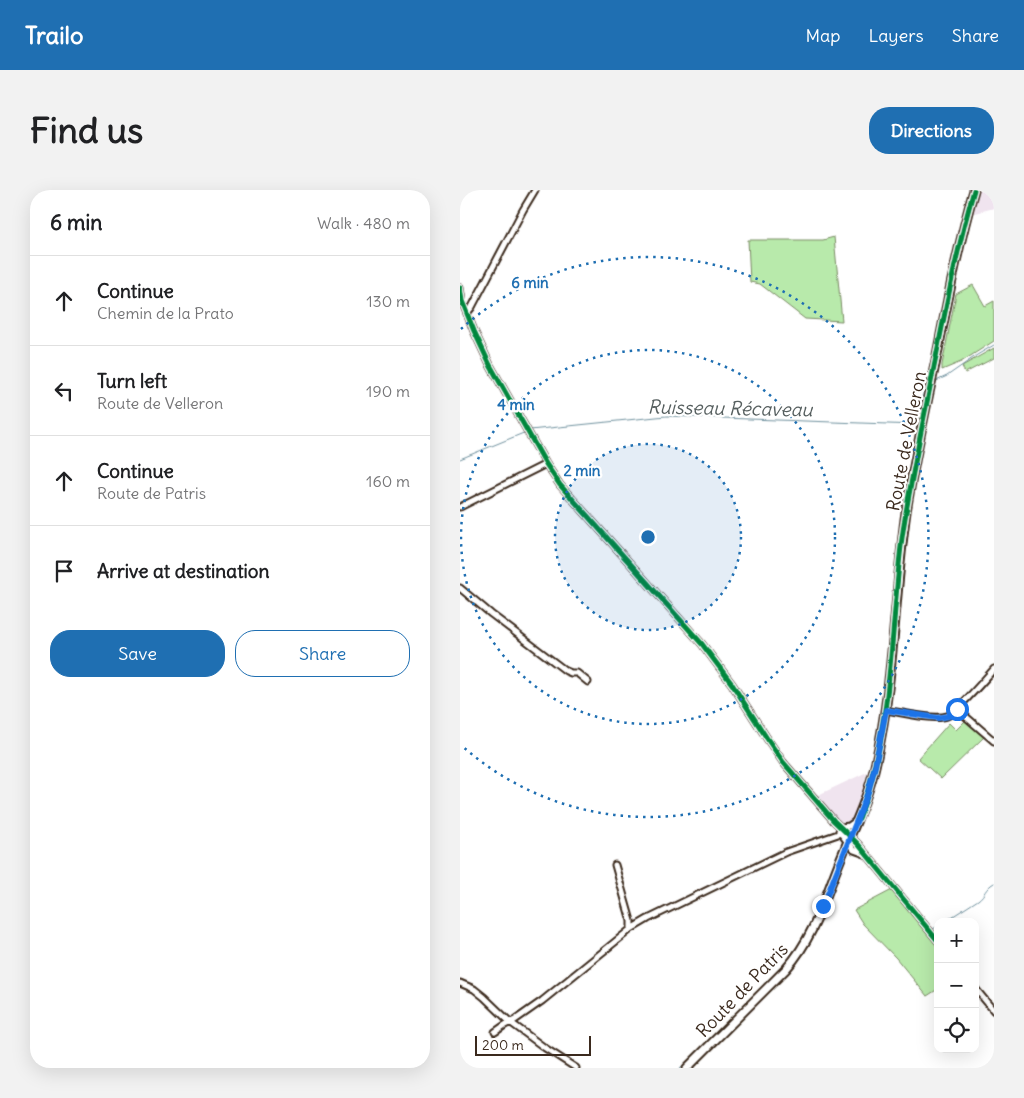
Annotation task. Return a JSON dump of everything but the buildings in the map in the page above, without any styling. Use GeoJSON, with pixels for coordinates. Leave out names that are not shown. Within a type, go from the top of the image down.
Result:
{"type":"FeatureCollection","features":[{"type":"Feature","properties":{"kind":"main road","name":"Route de Velleron"},"geometry":{"type":"LineString","coordinates":[[858,818],[872,780],[886,710],[899,564],[910,487],[958,253],[974,190]]}},
{"type":"Feature","properties":{"kind":"main road","name":"Route de Patris"},"geometry":{"type":"LineString","coordinates":[[688,1068],[800,953],[814,927],[858,818]]}},
{"type":"Feature","properties":{"kind":"street"},"geometry":{"type":"LineString","coordinates":[[467,313],[523,210],[536,190]]}},
{"type":"Feature","properties":{"kind":"street"},"geometry":{"type":"LineString","coordinates":[[460,288],[462,301],[490,365],[546,464],[566,492],[702,644],[732,684],[783,762],[834,821],[849,840],[854,850]]}},
{"type":"Feature","properties":{"kind":"street"},"geometry":{"type":"LineString","coordinates":[[460,507],[546,464]]}},
{"type":"Feature","properties":{"kind":"street"},"geometry":{"type":"LineString","coordinates":[[460,588],[566,671],[577,673],[588,682]]}},
{"type":"Feature","properties":{"kind":"street"},"geometry":{"type":"LineString","coordinates":[[886,710],[938,718],[949,716],[994,669]]}},
{"type":"Feature","properties":{"kind":"street"},"geometry":{"type":"LineString","coordinates":[[957,709],[994,741]]}},
{"type":"Feature","properties":{"kind":"street"},"geometry":{"type":"LineString","coordinates":[[495,1032],[542,1001],[631,929],[786,852],[841,830],[858,818]]}},
{"type":"Feature","properties":{"kind":"street"},"geometry":{"type":"LineString","coordinates":[[849,840],[858,844],[934,936]]}},
{"type":"Feature","properties":{"kind":"street"},"geometry":{"type":"LineString","coordinates":[[843,854],[854,850],[867,856]]}},
{"type":"Feature","properties":{"kind":"street"},"geometry":{"type":"LineString","coordinates":[[615,865],[631,921],[631,929]]}},
{"type":"Feature","properties":{"kind":"street"},"geometry":{"type":"LineString","coordinates":[[460,982],[474,989],[510,1022],[576,1068]]}},
{"type":"Feature","properties":{"kind":"street"},"geometry":{"type":"LineString","coordinates":[[979,993],[994,1011]]}},
{"type":"Feature","properties":{"kind":"shaded area"},"geometry":{"type":"Polygon","coordinates":[[[978,190],[994,190],[994,208],[971,214],[978,190]]]}},
{"type":"Feature","properties":{"kind":"shaded area"},"geometry":{"type":"Polygon","coordinates":[[[867,772],[857,815],[847,824],[842,824],[831,815],[816,796],[867,772]]]}},
{"type":"Feature","properties":{"kind":"green space"},"geometry":{"type":"Polygon","coordinates":[[[834,237],[842,321],[805,319],[760,284],[750,282],[748,240],[823,240],[834,237]]]}},
{"type":"Feature","properties":{"kind":"green space"},"geometry":{"type":"Polygon","coordinates":[[[973,285],[985,306],[994,301],[994,341],[961,362],[942,370],[956,294],[973,285]]]}},
{"type":"Feature","properties":{"kind":"green space"},"geometry":{"type":"Polygon","coordinates":[[[994,348],[994,358],[965,373],[962,366],[994,348]]]}},
{"type":"Feature","properties":{"kind":"green space"},"geometry":{"type":"Polygon","coordinates":[[[967,719],[985,736],[941,779],[918,758],[949,723],[956,730],[967,719]]]}},
{"type":"Feature","properties":{"kind":"green space"},"geometry":{"type":"Polygon","coordinates":[[[892,890],[934,941],[934,992],[927,996],[896,958],[863,924],[854,910],[892,890]]]}},
{"type":"Feature","properties":{"kind":"waterway"},"geometry":{"type":"LineString","coordinates":[[943,303],[949,271]]}},
{"type":"Feature","properties":{"kind":"waterway"},"geometry":{"type":"LineString","coordinates":[[943,342],[952,299]]}},
{"type":"Feature","properties":{"kind":"waterway"},"geometry":{"type":"LineString","coordinates":[[934,382],[947,376],[994,345]]}},
{"type":"Feature","properties":{"kind":"waterway","name":"Ruisseau Récaveau"},"geometry":{"type":"LineString","coordinates":[[530,430],[666,416],[916,425],[926,386]]}},
{"type":"Feature","properties":{"kind":"waterway","name":"Ruisseau Récaveau"},"geometry":{"type":"LineString","coordinates":[[460,459],[526,432]]}},
{"type":"Feature","properties":{"kind":"waterway"},"geometry":{"type":"LineString","coordinates":[[950,918],[978,900],[988,887],[994,883]]}},
{"type":"Feature","properties":{"kind":"waterway"},"geometry":{"type":"LineString","coordinates":[[680,1068],[793,955]]}},
{"type":"Feature","properties":{"kind":"cycle path"},"geometry":{"type":"LineString","coordinates":[[859,818],[870,784],[884,715],[902,538],[913,474],[952,278],[974,190]]}},
{"type":"Feature","properties":{"kind":"cycle path"},"geometry":{"type":"LineString","coordinates":[[460,288],[462,301],[490,365],[546,464],[560,485],[702,644],[732,684],[783,762],[834,821],[858,844],[934,936]]}},
{"type":"Feature","properties":{"kind":"route"},"geometry":{"type":"LineString","coordinates":[[823,906],[872,780],[886,710],[938,718],[949,716],[957,709]]}}]}
